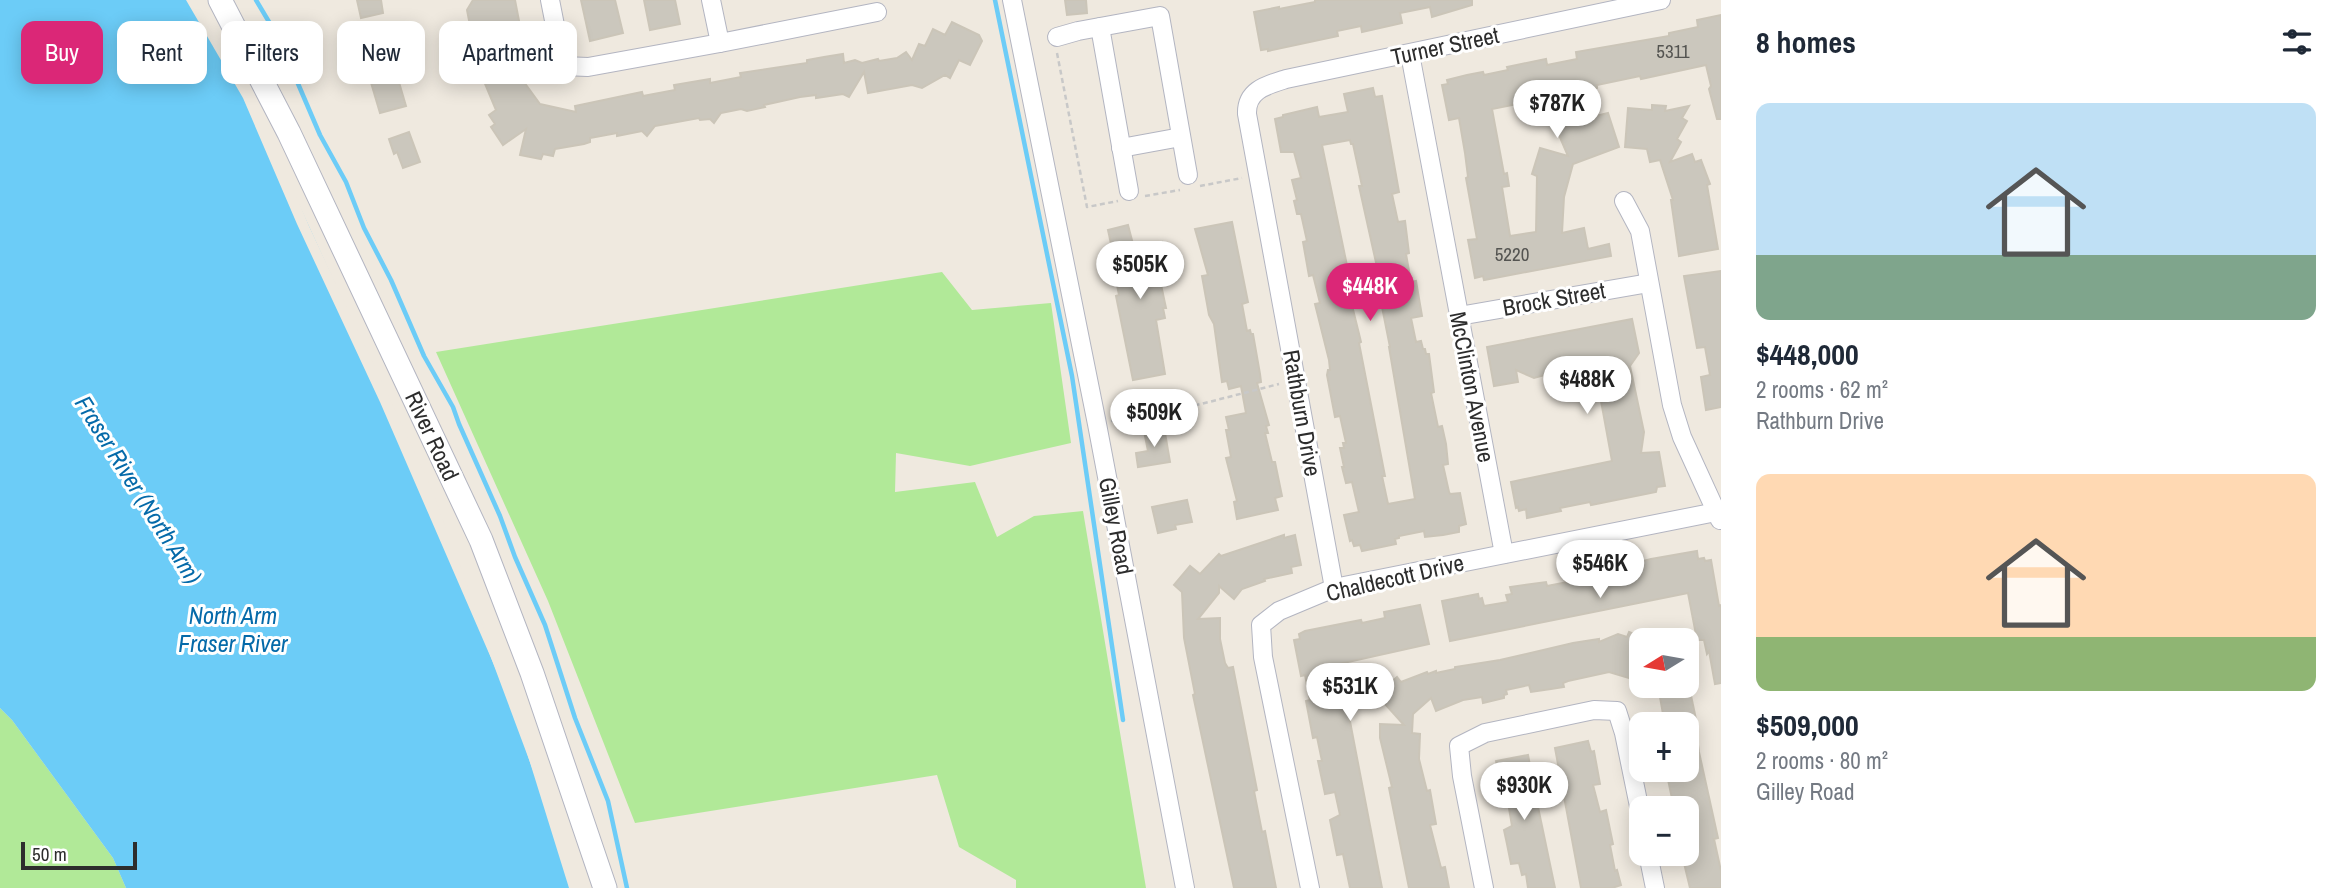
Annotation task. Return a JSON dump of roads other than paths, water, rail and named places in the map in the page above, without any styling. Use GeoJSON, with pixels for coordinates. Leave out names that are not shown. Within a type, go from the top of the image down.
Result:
{"type":"FeatureCollection","features":[{"type":"Feature","properties":{"kind":"street","name":"River Road"},"geometry":{"type":"LineString","coordinates":[[220,0],[289,133],[481,540],[533,673],[604,888]]}},
{"type":"Feature","properties":{"kind":"street"},"geometry":{"type":"LineString","coordinates":[[550,0],[564,66],[588,67],[877,12]]}},
{"type":"Feature","properties":{"kind":"street"},"geometry":{"type":"LineString","coordinates":[[711,0],[720,43]]}},
{"type":"Feature","properties":{"kind":"street","name":"Gilley Road"},"geometry":{"type":"LineString","coordinates":[[1012,0],[1097,424],[1185,888]]}},
{"type":"Feature","properties":{"kind":"street","name":"Turner Street"},"geometry":{"type":"LineString","coordinates":[[1247,114],[1249,101],[1254,93],[1266,85],[1661,0]]}},
{"type":"Feature","properties":{"kind":"street"},"geometry":{"type":"LineString","coordinates":[[1057,37],[1160,16],[1188,175]]}},
{"type":"Feature","properties":{"kind":"street"},"geometry":{"type":"LineString","coordinates":[[1100,27],[1129,191]]}},
{"type":"Feature","properties":{"kind":"street","name":"McClinton Avenue"},"geometry":{"type":"LineString","coordinates":[[1410,54],[1504,554]]}},
{"type":"Feature","properties":{"kind":"street","name":"Rathburn Drive"},"geometry":{"type":"LineString","coordinates":[[1247,114],[1334,588]]}},
{"type":"Feature","properties":{"kind":"street"},"geometry":{"type":"LineString","coordinates":[[1121,148],[1181,137]]}},
{"type":"Feature","properties":{"kind":"street"},"geometry":{"type":"LineString","coordinates":[[1624,201],[1640,231],[1672,405],[1682,437],[1718,517]]}},
{"type":"Feature","properties":{"kind":"street","name":"Brock Street"},"geometry":{"type":"LineString","coordinates":[[1459,316],[1649,283]]}},
{"type":"Feature","properties":{"kind":"street","name":"Chaldecott Drive"},"geometry":{"type":"LineString","coordinates":[[1310,888],[1263,657],[1261,625],[1279,611],[1334,588],[1504,554],[1718,517]]}},
{"type":"Feature","properties":{"kind":"street"},"geometry":{"type":"LineString","coordinates":[[1484,888],[1462,776],[1459,746],[1485,733],[1594,710],[1617,711],[1637,796]]}},
{"type":"Feature","properties":{"kind":"street"},"geometry":{"type":"LineString","coordinates":[[1650,866],[1655,888]]}},
{"type":"Feature","properties":{"kind":"water","name":"North Arm Fraser River"},"geometry":{"type":"Polygon","coordinates":[[[0,0],[191,0],[203,21],[117,21],[117,84],[207,84],[207,27],[221,51],[221,84],[240,84],[258,114],[427,486],[537,781],[573,888],[126,888],[113,858],[12,720],[0,708],[0,0]]]}},
{"type":"Feature","properties":{"kind":"waterway"},"geometry":{"type":"LineString","coordinates":[[256,0],[278,37],[320,135],[346,182],[364,228],[391,280],[424,356],[453,407],[500,516],[545,625],[575,718],[608,801],[627,888]]}},
{"type":"Feature","properties":{"kind":"waterway"},"geometry":{"type":"LineString","coordinates":[[995,0],[1072,376],[1123,720]]}},
{"type":"Feature","properties":{"kind":"water label","name":"Fraser River (North Arm)"},"geometry":{"type":"Point","coordinates":[138,490]}}]}
